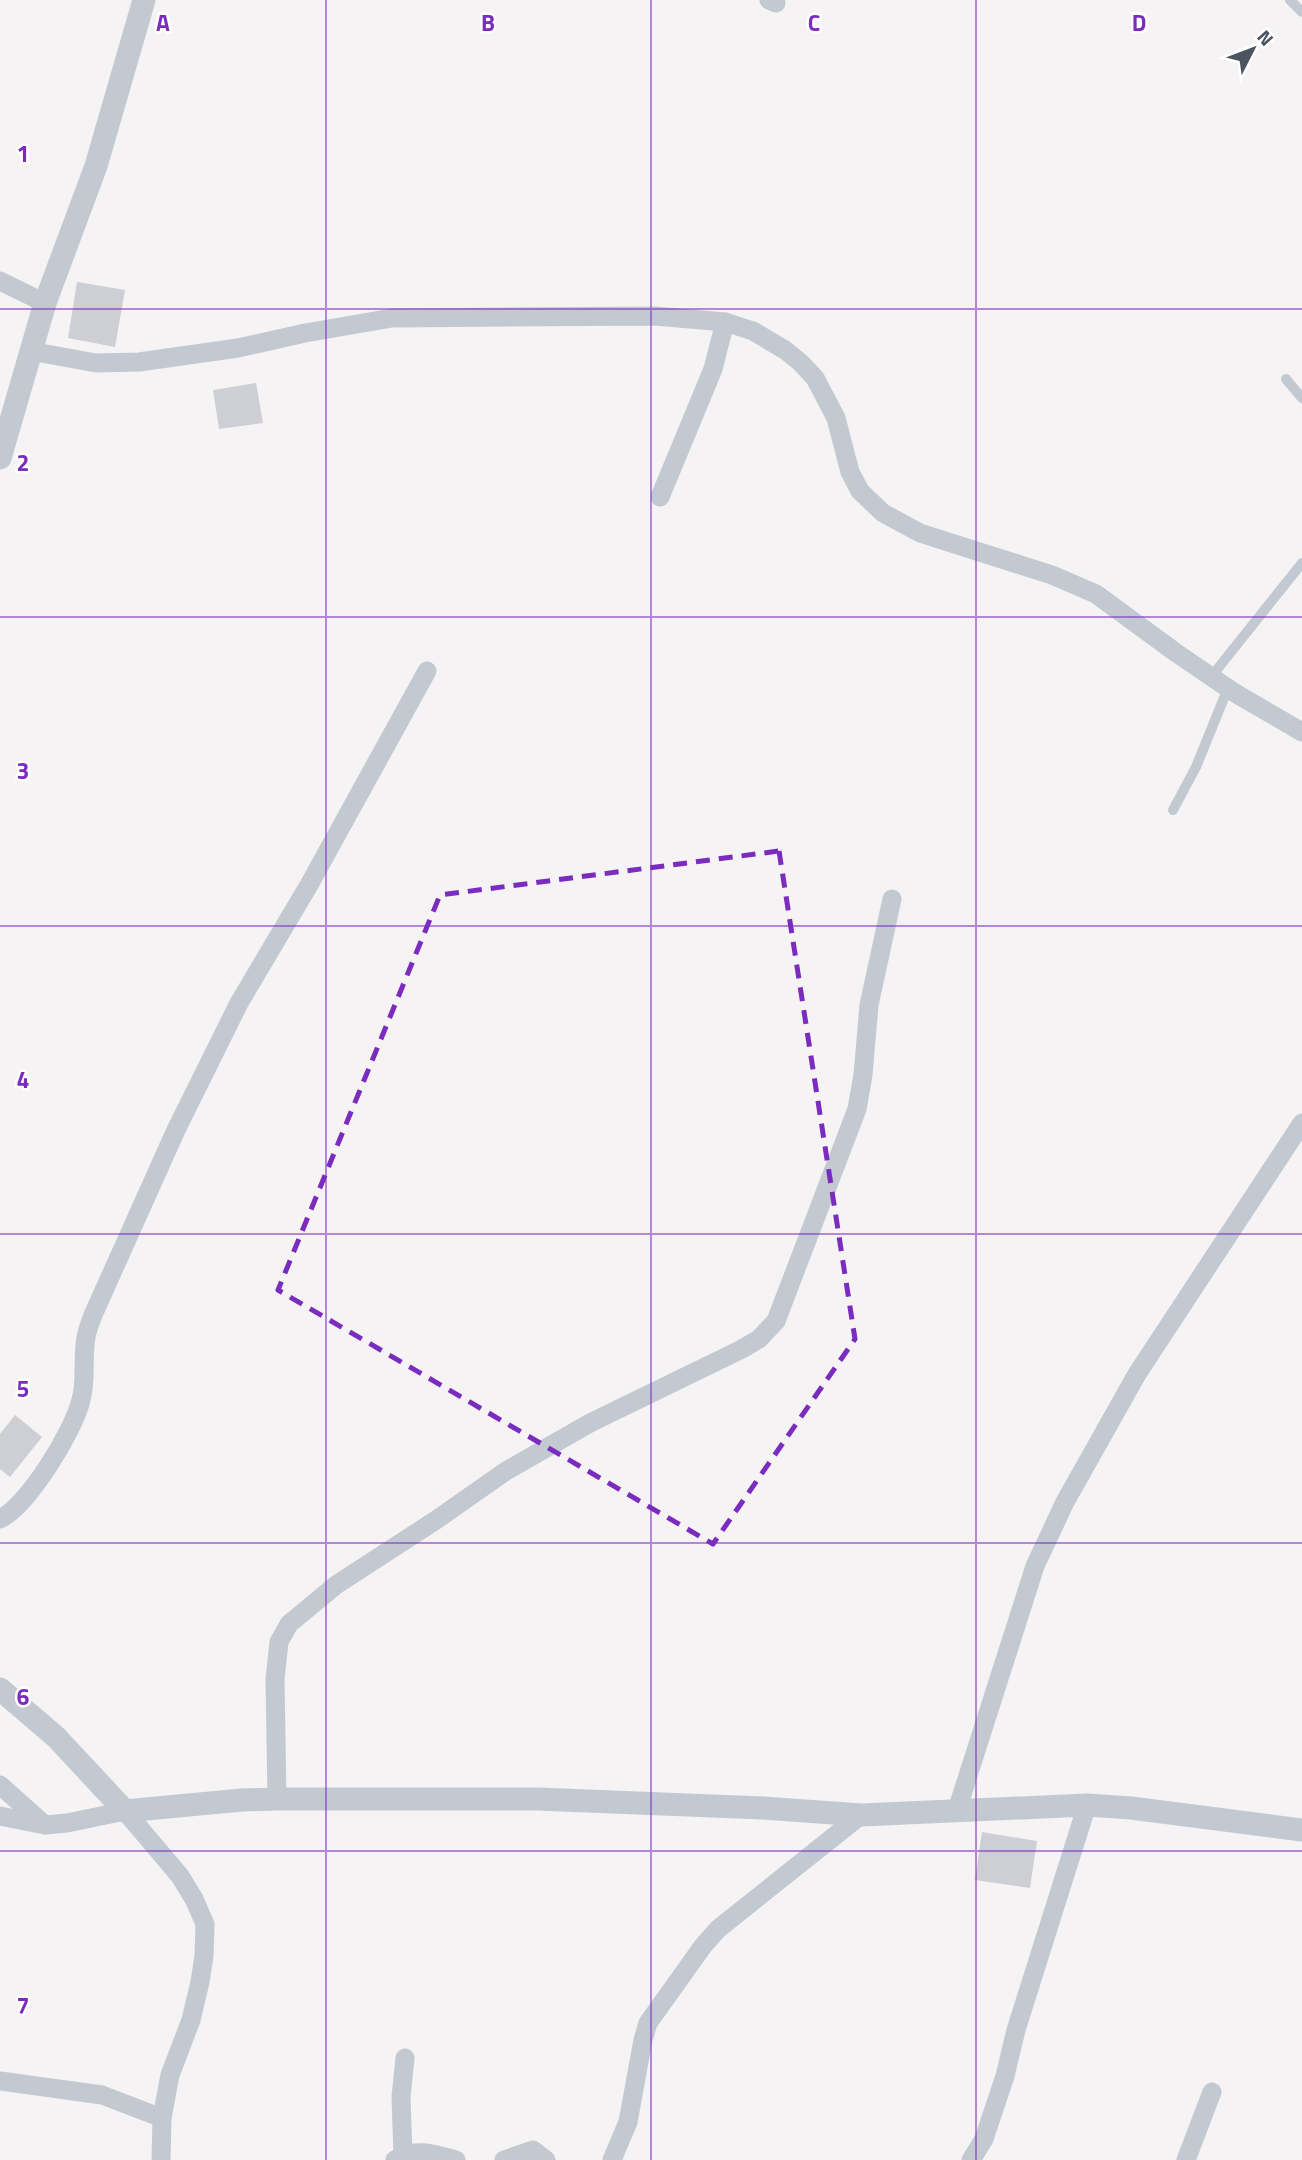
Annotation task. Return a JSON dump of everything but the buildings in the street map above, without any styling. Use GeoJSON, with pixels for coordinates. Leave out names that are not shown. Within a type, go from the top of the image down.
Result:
{"type":"FeatureCollection","features":[{"type":"Feature","properties":{"kind":"street"},"geometry":{"type":"LineString","coordinates":[[0,458],[45,303],[96,166],[144,0]]}},
{"type":"Feature","properties":{"kind":"street"},"geometry":{"type":"LineString","coordinates":[[0,281],[45,303]]}},
{"type":"Feature","properties":{"kind":"street"},"geometry":{"type":"LineString","coordinates":[[30,351],[96,363],[139,362],[239,348],[305,332],[392,318],[655,316],[725,322],[753,331],[785,350],[815,378],[835,418],[850,472],[860,491],[883,513],[920,533],[1052,575],[1096,594],[1211,677],[1302,732]]}},
{"type":"Feature","properties":{"kind":"street"},"geometry":{"type":"LineString","coordinates":[[660,497],[713,369],[725,322]]}},
{"type":"Feature","properties":{"kind":"street"},"geometry":{"type":"LineString","coordinates":[[0,1519],[22,1501],[63,1442],[81,1402],[85,1345],[93,1315],[176,1130],[239,1003],[309,885],[427,671]]}},
{"type":"Feature","properties":{"kind":"street"},"geometry":{"type":"LineString","coordinates":[[277,1799],[275,1679],[279,1642],[289,1624],[336,1585],[436,1521],[506,1471],[590,1423],[742,1349],[759,1339],[776,1321],[857,1109],[863,1075],[869,1004],[892,899]]}},
{"type":"Feature","properties":{"kind":"street"},"geometry":{"type":"LineString","coordinates":[[957,1810],[1035,1566],[1065,1502],[1137,1374],[1302,1123]]}},
{"type":"Feature","properties":{"kind":"street"},"geometry":{"type":"LineString","coordinates":[[0,1689],[56,1737],[125,1811],[180,1876],[205,1924],[200,1982],[191,2020],[170,2075],[162,2118],[161,2160]]}},
{"type":"Feature","properties":{"kind":"street"},"geometry":{"type":"LineString","coordinates":[[0,1785],[45,1825]]}},
{"type":"Feature","properties":{"kind":"street"},"geometry":{"type":"LineString","coordinates":[[0,1816],[45,1825],[125,1811],[242,1800],[537,1799],[763,1808],[861,1815],[1087,1805],[1131,1808],[1302,1830]]}},
{"type":"Feature","properties":{"kind":"street"},"geometry":{"type":"LineString","coordinates":[[971,2160],[984,2139],[1001,2088],[1016,2030],[1087,1805]]}},
{"type":"Feature","properties":{"kind":"street"},"geometry":{"type":"LineString","coordinates":[[612,2160],[628,2122],[648,2023],[658,2007],[703,1945],[718,1930],[861,1815]]}},
{"type":"Feature","properties":{"kind":"street"},"geometry":{"type":"LineString","coordinates":[[405,2058],[399,2157],[418,2152],[456,2160]]}},
{"type":"Feature","properties":{"kind":"street"},"geometry":{"type":"LineString","coordinates":[[0,2081],[102,2095],[162,2118]]}},
{"type":"Feature","properties":{"kind":"street"},"geometry":{"type":"LineString","coordinates":[[1186,2160],[1212,2092]]}},
{"type":"Feature","properties":{"kind":"street"},"geometry":{"type":"LineString","coordinates":[[504,2160],[533,2150],[546,2160]]}},
{"type":"Feature","properties":{"kind":"lane"},"geometry":{"type":"LineString","coordinates":[[1290,0],[1302,12]]}},
{"type":"Feature","properties":{"kind":"lane"},"geometry":{"type":"LineString","coordinates":[[1286,379],[1302,398]]}},
{"type":"Feature","properties":{"kind":"lane"},"geometry":{"type":"LineString","coordinates":[[1211,677],[1302,563]]}},
{"type":"Feature","properties":{"kind":"lane"},"geometry":{"type":"LineString","coordinates":[[1173,810],[1196,767],[1228,688]]}},
{"type":"Feature","properties":{"kind":"highlighted area"},"geometry":{"type":"Polygon","coordinates":[[[779,851],[855,1339],[713,1544],[278,1290],[440,895],[779,851]]]}}]}
